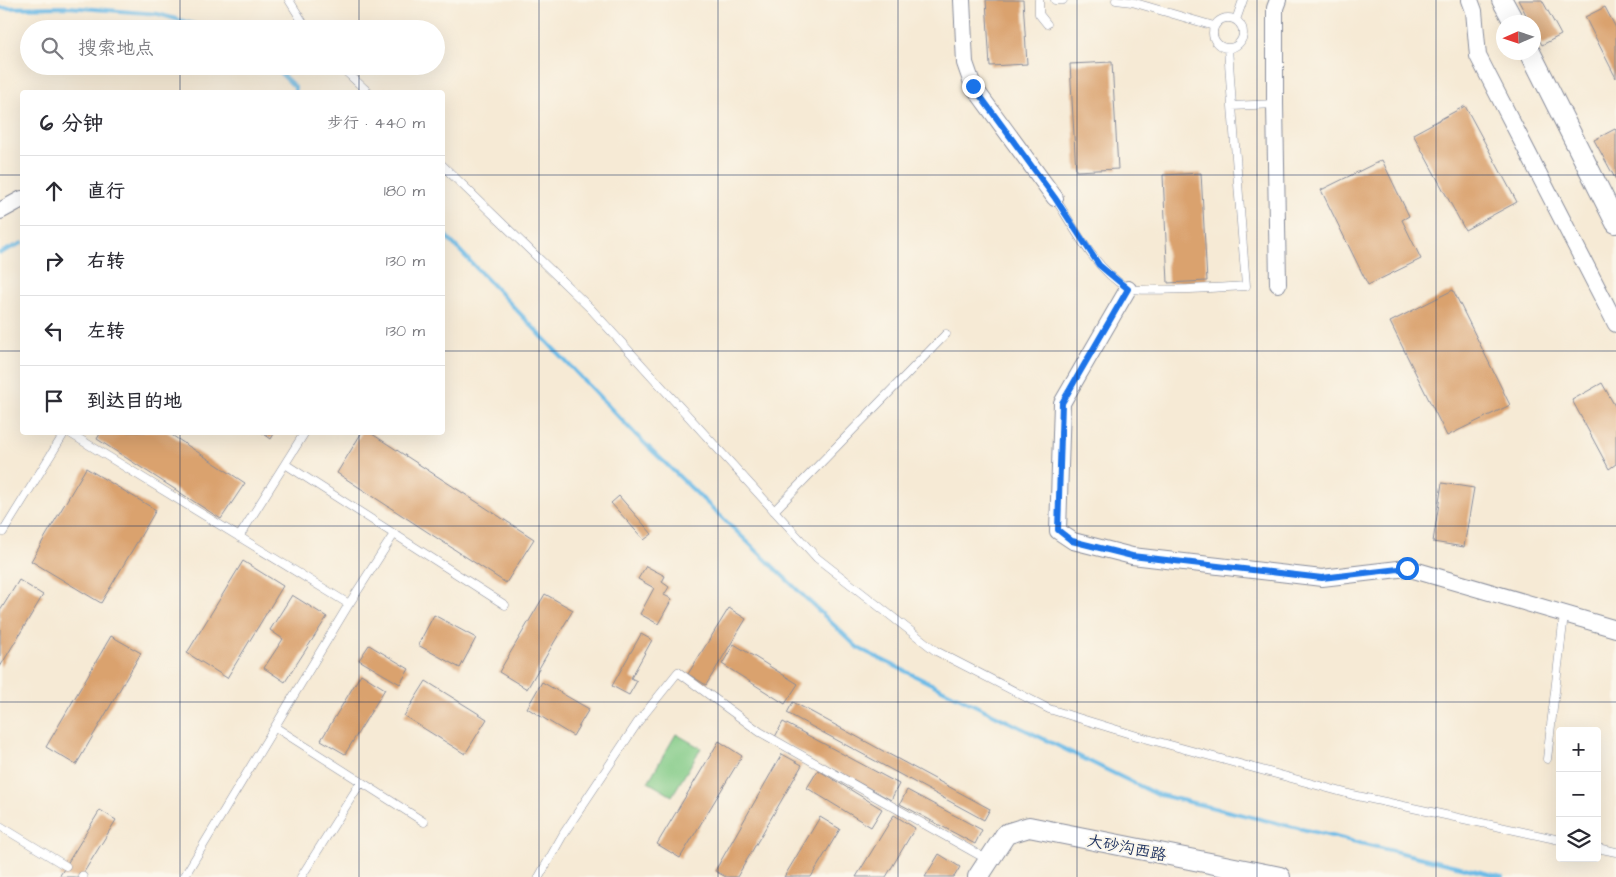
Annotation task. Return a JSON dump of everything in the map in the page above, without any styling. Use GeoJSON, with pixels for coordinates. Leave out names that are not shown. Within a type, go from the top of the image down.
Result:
{"type":"FeatureCollection","features":[{"type":"Feature","properties":{"kind":"street"},"geometry":{"type":"LineString","coordinates":[[962,0],[965,63],[973,86],[1055,198]]}},
{"type":"Feature","properties":{"kind":"street"},"geometry":{"type":"LineString","coordinates":[[1278,0],[1275,8],[1278,284]]}},
{"type":"Feature","properties":{"kind":"street"},"geometry":{"type":"LineString","coordinates":[[1470,0],[1474,10],[1478,56],[1616,324]]}},
{"type":"Feature","properties":{"kind":"street"},"geometry":{"type":"LineString","coordinates":[[1502,0],[1510,15]]}},
{"type":"Feature","properties":{"kind":"street"},"geometry":{"type":"LineString","coordinates":[[1534,60],[1616,223]]}},
{"type":"Feature","properties":{"kind":"street"},"geometry":{"type":"LineString","coordinates":[[0,211],[20,200]]}},
{"type":"Feature","properties":{"kind":"street"},"geometry":{"type":"LineString","coordinates":[[1128,289],[1062,403],[1058,530],[1072,541],[1132,556],[1322,578],[1407,568],[1616,629]]}},
{"type":"Feature","properties":{"kind":"street","name":"大砂沟西路"},"geometry":{"type":"LineString","coordinates":[[983,868],[1006,834],[1029,827],[1279,877]]}},
{"type":"Feature","properties":{"kind":"lane"},"geometry":{"type":"LineString","coordinates":[[288,0],[301,20]]}},
{"type":"Feature","properties":{"kind":"lane"},"geometry":{"type":"LineString","coordinates":[[1039,0],[1039,14],[1047,24]]}},
{"type":"Feature","properties":{"kind":"lane"},"geometry":{"type":"LineString","coordinates":[[1055,0],[1063,0]]}},
{"type":"Feature","properties":{"kind":"lane"},"geometry":{"type":"LineString","coordinates":[[1116,0],[1132,2],[1214,26]]}},
{"type":"Feature","properties":{"kind":"lane"},"geometry":{"type":"LineString","coordinates":[[1236,20],[1243,0]]}},
{"type":"Feature","properties":{"kind":"lane"},"geometry":{"type":"LineString","coordinates":[[1221,19],[1236,20],[1242,27],[1243,37],[1237,45],[1228,48],[1219,45],[1215,41],[1214,26],[1221,19]]}},
{"type":"Feature","properties":{"kind":"lane"},"geometry":{"type":"LineString","coordinates":[[1055,198],[1099,265],[1128,289],[1246,286],[1228,48]]}},
{"type":"Feature","properties":{"kind":"lane"},"geometry":{"type":"LineString","coordinates":[[350,75],[366,90]]}},
{"type":"Feature","properties":{"kind":"lane"},"geometry":{"type":"LineString","coordinates":[[1232,106],[1275,104]]}},
{"type":"Feature","properties":{"kind":"lane"},"geometry":{"type":"LineString","coordinates":[[445,168],[591,309],[817,558],[936,651],[1049,709],[1137,736],[1353,795],[1556,839]]}},
{"type":"Feature","properties":{"kind":"lane"},"geometry":{"type":"LineString","coordinates":[[774,511],[946,334]]}},
{"type":"Feature","properties":{"kind":"lane"},"geometry":{"type":"LineString","coordinates":[[0,530],[3,532],[64,435]]}},
{"type":"Feature","properties":{"kind":"lane"},"geometry":{"type":"LineString","coordinates":[[71,435],[349,604]]}},
{"type":"Feature","properties":{"kind":"lane"},"geometry":{"type":"LineString","coordinates":[[239,537],[303,435]]}},
{"type":"Feature","properties":{"kind":"lane"},"geometry":{"type":"LineString","coordinates":[[285,464],[505,605]]}},
{"type":"Feature","properties":{"kind":"lane"},"geometry":{"type":"LineString","coordinates":[[184,877],[349,604],[394,534]]}},
{"type":"Feature","properties":{"kind":"lane"},"geometry":{"type":"LineString","coordinates":[[1547,758],[1564,614]]}},
{"type":"Feature","properties":{"kind":"lane"},"geometry":{"type":"LineString","coordinates":[[539,877],[564,833],[638,722],[678,672],[760,732],[983,868]]}},
{"type":"Feature","properties":{"kind":"lane"},"geometry":{"type":"LineString","coordinates":[[275,727],[424,822]]}},
{"type":"Feature","properties":{"kind":"lane"},"geometry":{"type":"LineString","coordinates":[[301,877],[361,782]]}},
{"type":"Feature","properties":{"kind":"lane"},"geometry":{"type":"LineString","coordinates":[[0,826],[66,866]]}},
{"type":"Feature","properties":{"kind":"lane"},"geometry":{"type":"LineString","coordinates":[[1601,849],[1616,852]]}},
{"type":"Feature","properties":{"kind":"green space"},"geometry":{"type":"Polygon","coordinates":[[[676,734],[701,748],[672,796],[648,782],[676,734]]]}},
{"type":"Feature","properties":{"kind":"building"},"geometry":{"type":"Polygon","coordinates":[[[986,0],[1023,0],[1027,64],[990,66],[986,0]]]}},
{"type":"Feature","properties":{"kind":"building"},"geometry":{"type":"Polygon","coordinates":[[[1518,0],[1542,0],[1561,35],[1542,45],[1541,15],[1526,15],[1518,0]]]}},
{"type":"Feature","properties":{"kind":"building"},"geometry":{"type":"Polygon","coordinates":[[[1605,7],[1616,28],[1616,78],[1585,17],[1605,7]]]}},
{"type":"Feature","properties":{"kind":"building"},"geometry":{"type":"Polygon","coordinates":[[[1112,62],[1118,169],[1076,171],[1070,64],[1112,62]]]}},
{"type":"Feature","properties":{"kind":"building"},"geometry":{"type":"Polygon","coordinates":[[[1465,106],[1517,202],[1465,230],[1413,134],[1465,106]]]}},
{"type":"Feature","properties":{"kind":"building"},"geometry":{"type":"Polygon","coordinates":[[[1616,130],[1616,180],[1594,140],[1616,130]]]}},
{"type":"Feature","properties":{"kind":"building"},"geometry":{"type":"Polygon","coordinates":[[[1382,160],[1409,216],[1402,220],[1421,259],[1368,285],[1321,190],[1382,160]]]}},
{"type":"Feature","properties":{"kind":"building"},"geometry":{"type":"Polygon","coordinates":[[[1201,173],[1207,281],[1168,283],[1163,175],[1201,173]]]}},
{"type":"Feature","properties":{"kind":"building"},"geometry":{"type":"Polygon","coordinates":[[[1453,290],[1510,405],[1447,436],[1390,322],[1453,290]]]}},
{"type":"Feature","properties":{"kind":"building"},"geometry":{"type":"Polygon","coordinates":[[[1602,383],[1616,408],[1616,464],[1609,469],[1572,400],[1602,383]]]}},
{"type":"Feature","properties":{"kind":"building"},"geometry":{"type":"Polygon","coordinates":[[[99,435],[172,435],[245,483],[221,519],[97,439],[99,435]]]}},
{"type":"Feature","properties":{"kind":"building"},"geometry":{"type":"Polygon","coordinates":[[[265,435],[273,435],[271,439],[265,435]]]}},
{"type":"Feature","properties":{"kind":"building"},"geometry":{"type":"Polygon","coordinates":[[[360,435],[374,435],[534,539],[506,583],[337,473],[360,435]]]}},
{"type":"Feature","properties":{"kind":"building"},"geometry":{"type":"Polygon","coordinates":[[[86,468],[156,510],[101,603],[31,561],[86,468]]]}},
{"type":"Feature","properties":{"kind":"building"},"geometry":{"type":"Polygon","coordinates":[[[1442,483],[1474,488],[1464,547],[1433,542],[1442,483]]]}},
{"type":"Feature","properties":{"kind":"building"},"geometry":{"type":"Polygon","coordinates":[[[619,496],[652,534],[644,540],[611,503],[619,496]]]}},
{"type":"Feature","properties":{"kind":"building"},"geometry":{"type":"Polygon","coordinates":[[[243,561],[283,586],[227,678],[187,653],[243,561]]]}},
{"type":"Feature","properties":{"kind":"building"},"geometry":{"type":"Polygon","coordinates":[[[646,566],[665,576],[662,582],[669,587],[664,595],[672,599],[658,624],[640,614],[654,588],[638,579],[646,566]]]}},
{"type":"Feature","properties":{"kind":"building"},"geometry":{"type":"Polygon","coordinates":[[[19,580],[43,595],[0,667],[0,611],[19,580]]]}},
{"type":"Feature","properties":{"kind":"building"},"geometry":{"type":"Polygon","coordinates":[[[545,594],[573,610],[527,689],[499,672],[545,594]]]}},
{"type":"Feature","properties":{"kind":"building"},"geometry":{"type":"Polygon","coordinates":[[[292,595],[327,617],[285,682],[264,668],[283,639],[270,630],[292,595]]]}},
{"type":"Feature","properties":{"kind":"building"},"geometry":{"type":"Polygon","coordinates":[[[729,608],[746,619],[706,685],[688,674],[729,608]]]}},
{"type":"Feature","properties":{"kind":"building"},"geometry":{"type":"Polygon","coordinates":[[[434,615],[476,638],[460,668],[418,645],[434,615]]]}},
{"type":"Feature","properties":{"kind":"building"},"geometry":{"type":"Polygon","coordinates":[[[641,634],[652,640],[631,678],[637,681],[629,695],[612,686],[641,634]]]}},
{"type":"Feature","properties":{"kind":"building"},"geometry":{"type":"Polygon","coordinates":[[[111,636],[141,653],[76,765],[46,747],[111,636]]]}},
{"type":"Feature","properties":{"kind":"building"},"geometry":{"type":"Polygon","coordinates":[[[734,644],[798,684],[785,704],[722,664],[734,644]]]}},
{"type":"Feature","properties":{"kind":"building"},"geometry":{"type":"Polygon","coordinates":[[[369,645],[409,669],[400,684],[359,660],[369,645]]]}},
{"type":"Feature","properties":{"kind":"building"},"geometry":{"type":"Polygon","coordinates":[[[361,674],[385,689],[345,754],[321,740],[361,674]]]}},
{"type":"Feature","properties":{"kind":"building"},"geometry":{"type":"Polygon","coordinates":[[[426,681],[487,719],[465,754],[404,716],[426,681]]]}},
{"type":"Feature","properties":{"kind":"building"},"geometry":{"type":"Polygon","coordinates":[[[542,682],[589,709],[573,736],[527,708],[542,682]]]}},
{"type":"Feature","properties":{"kind":"building"},"geometry":{"type":"Polygon","coordinates":[[[793,702],[990,809],[984,820],[787,713],[793,702]]]}},
{"type":"Feature","properties":{"kind":"building"},"geometry":{"type":"Polygon","coordinates":[[[783,722],[899,784],[891,800],[775,737],[783,722]]]}},
{"type":"Feature","properties":{"kind":"building"},"geometry":{"type":"Polygon","coordinates":[[[719,741],[742,756],[680,858],[657,844],[719,741]]]}},
{"type":"Feature","properties":{"kind":"building"},"geometry":{"type":"Polygon","coordinates":[[[782,754],[802,765],[737,877],[726,877],[715,871],[782,754]]]}},
{"type":"Feature","properties":{"kind":"building"},"geometry":{"type":"Polygon","coordinates":[[[818,770],[882,809],[871,827],[807,788],[818,770]]]}},
{"type":"Feature","properties":{"kind":"building"},"geometry":{"type":"Polygon","coordinates":[[[907,790],[982,830],[975,844],[900,804],[907,790]]]}},
{"type":"Feature","properties":{"kind":"building"},"geometry":{"type":"Polygon","coordinates":[[[100,810],[116,820],[81,877],[59,877],[100,810]]]}},
{"type":"Feature","properties":{"kind":"building"},"geometry":{"type":"Polygon","coordinates":[[[894,815],[915,828],[886,877],[856,877],[894,815]]]}},
{"type":"Feature","properties":{"kind":"building"},"geometry":{"type":"Polygon","coordinates":[[[820,817],[840,829],[811,877],[784,877],[820,817]]]}},
{"type":"Feature","properties":{"kind":"building"},"geometry":{"type":"Polygon","coordinates":[[[939,854],[960,867],[954,877],[925,877],[939,854]]]}},
{"type":"Feature","properties":{"kind":"waterway"},"geometry":{"type":"LineString","coordinates":[[0,8],[68,7],[158,14],[179,20]]}},
{"type":"Feature","properties":{"kind":"waterway"},"geometry":{"type":"LineString","coordinates":[[282,75],[295,87],[295,90]]}},
{"type":"Feature","properties":{"kind":"waterway"},"geometry":{"type":"LineString","coordinates":[[445,235],[637,436],[858,648],[1156,794],[1502,877]]}},
{"type":"Feature","properties":{"kind":"waterway"},"geometry":{"type":"LineString","coordinates":[[0,253],[20,244]]}},
{"type":"Feature","properties":{"kind":"route"},"geometry":{"type":"LineString","coordinates":[[973,86],[1055,198],[1099,265],[1128,289],[1062,403],[1058,530],[1072,541],[1132,556],[1322,578],[1407,568]]}}]}
